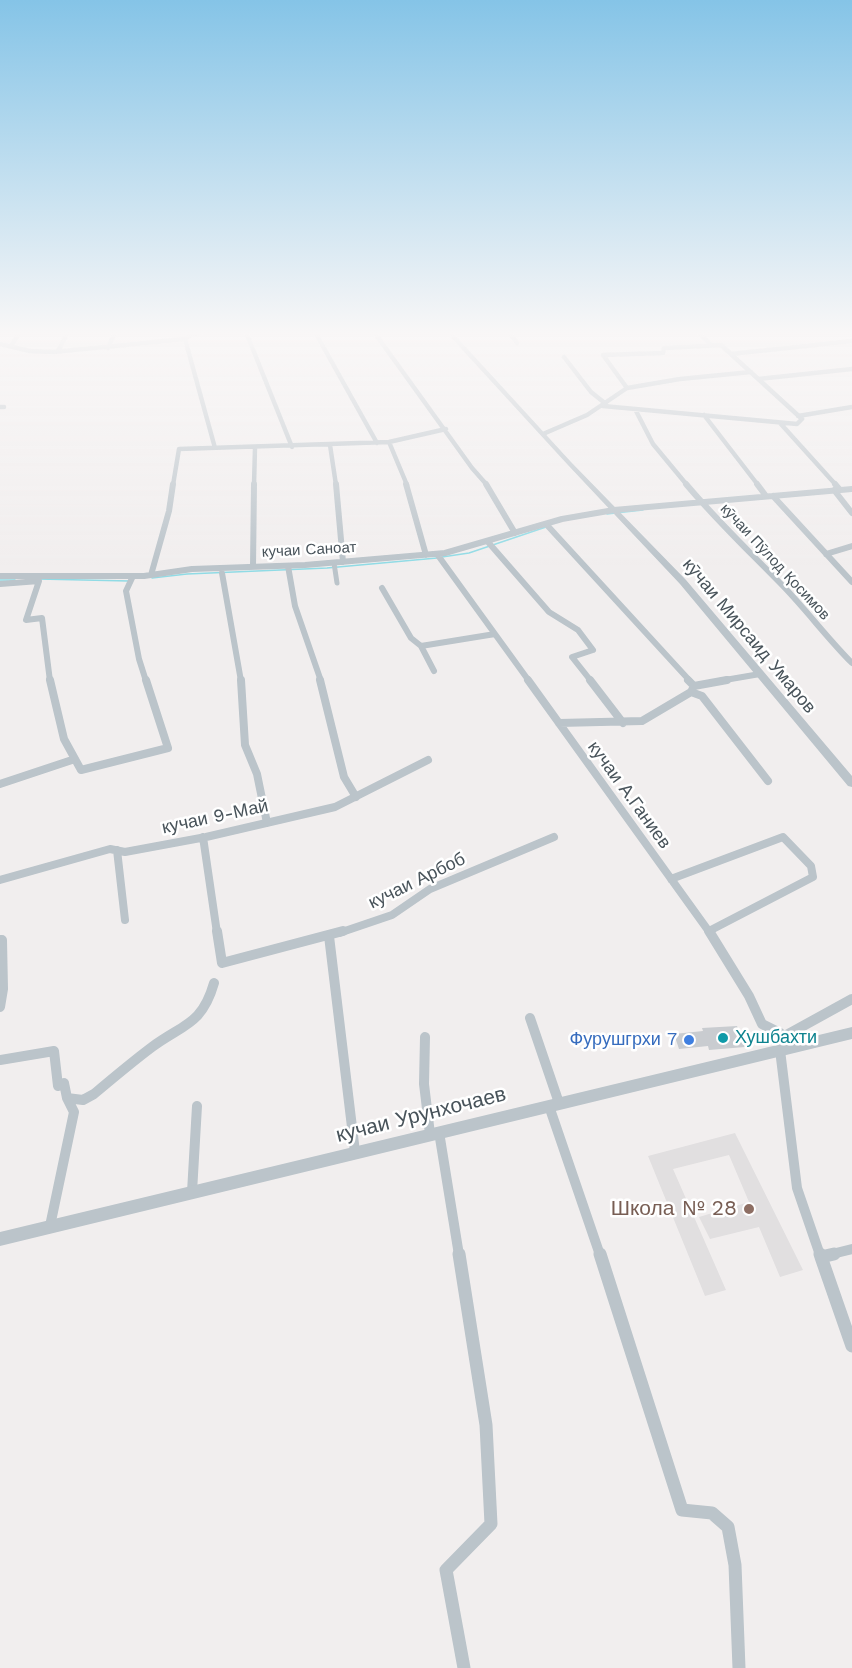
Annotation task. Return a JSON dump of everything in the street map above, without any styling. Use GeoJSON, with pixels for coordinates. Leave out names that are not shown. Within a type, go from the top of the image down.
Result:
{"type":"FeatureCollection","features":[{"type":"Feature","properties":{"kind":"street"},"geometry":{"type":"LineString","coordinates":[[204,410],[214,448]]}},
{"type":"Feature","properties":{"kind":"street"},"geometry":{"type":"LineString","coordinates":[[277,410],[292,447]]}},
{"type":"Feature","properties":{"kind":"street"},"geometry":{"type":"LineString","coordinates":[[358,410],[376,443]]}},
{"type":"Feature","properties":{"kind":"street"},"geometry":{"type":"LineString","coordinates":[[431,410],[474,471],[495,496],[504,520],[515,533]]}},
{"type":"Feature","properties":{"kind":"street","name":"кӯчаи Мирсаид Умаров"},"geometry":{"type":"LineString","coordinates":[[521,410],[682,582],[852,783]]}},
{"type":"Feature","properties":{"kind":"street"},"geometry":{"type":"LineString","coordinates":[[543,434],[556,431],[596,410]]}},
{"type":"Feature","properties":{"kind":"street","name":"кӯчаи Пӯлод Қосимов"},"geometry":{"type":"LineString","coordinates":[[635,410],[653,444],[702,504],[786,590],[821,632],[852,663]]}},
{"type":"Feature","properties":{"kind":"street"},"geometry":{"type":"LineString","coordinates":[[645,410],[797,424],[802,419],[791,410]]}},
{"type":"Feature","properties":{"kind":"street"},"geometry":{"type":"LineString","coordinates":[[798,416],[835,410]]}},
{"type":"Feature","properties":{"kind":"street"},"geometry":{"type":"LineString","coordinates":[[704,415],[772,497],[852,582]]}},
{"type":"Feature","properties":{"kind":"street"},"geometry":{"type":"LineString","coordinates":[[780,423],[837,490],[852,513]]}},
{"type":"Feature","properties":{"kind":"street"},"geometry":{"type":"LineString","coordinates":[[151,575],[169,512],[179,449],[376,443],[446,429]]}},
{"type":"Feature","properties":{"kind":"street"},"geometry":{"type":"LineString","coordinates":[[389,442],[412,498],[426,555]]}},
{"type":"Feature","properties":{"kind":"street"},"geometry":{"type":"LineString","coordinates":[[330,445],[340,515],[343,562]]}},
{"type":"Feature","properties":{"kind":"street"},"geometry":{"type":"LineString","coordinates":[[253,567],[255,448]]}},
{"type":"Feature","properties":{"kind":"street"},"geometry":{"type":"LineString","coordinates":[[616,512],[852,489]]}},
{"type":"Feature","properties":{"kind":"street","name":"кучаи Саноат"},"geometry":{"type":"LineString","coordinates":[[0,576],[132,579],[192,568],[288,569],[334,566],[343,562],[426,555],[439,556],[490,544],[515,533],[616,512]]}},
{"type":"Feature","properties":{"kind":"street"},"geometry":{"type":"LineString","coordinates":[[548,525],[692,689],[702,696],[768,781]]}},
{"type":"Feature","properties":{"kind":"street"},"geometry":{"type":"LineString","coordinates":[[490,544],[549,612],[578,630],[592,650],[572,657],[623,723]]}},
{"type":"Feature","properties":{"kind":"street"},"geometry":{"type":"LineString","coordinates":[[826,554],[852,546]]}},
{"type":"Feature","properties":{"kind":"street","name":"кучаи А.Ганиев"},"geometry":{"type":"LineString","coordinates":[[439,556],[709,931],[749,996],[762,1024],[780,1034],[784,1045]]}},
{"type":"Feature","properties":{"kind":"street"},"geometry":{"type":"LineString","coordinates":[[334,566],[337,583]]}},
{"type":"Feature","properties":{"kind":"street"},"geometry":{"type":"LineString","coordinates":[[288,569],[295,606],[320,679],[344,777],[356,797]]}},
{"type":"Feature","properties":{"kind":"street"},"geometry":{"type":"LineString","coordinates":[[222,573],[240,669],[245,745],[257,774],[267,823]]}},
{"type":"Feature","properties":{"kind":"street"},"geometry":{"type":"LineString","coordinates":[[0,584],[39,582],[26,620],[42,618],[51,691],[72,760],[81,770],[168,748],[139,659],[126,591],[132,579]]}},
{"type":"Feature","properties":{"kind":"street"},"geometry":{"type":"LineString","coordinates":[[382,588],[411,638],[421,646],[434,671]]}},
{"type":"Feature","properties":{"kind":"street"},"geometry":{"type":"LineString","coordinates":[[421,646],[495,634]]}},
{"type":"Feature","properties":{"kind":"street"},"geometry":{"type":"LineString","coordinates":[[559,723],[642,721],[692,689],[760,674]]}},
{"type":"Feature","properties":{"kind":"street"},"geometry":{"type":"LineString","coordinates":[[0,784],[72,760]]}},
{"type":"Feature","properties":{"kind":"street","name":"кучаи 9-Май"},"geometry":{"type":"LineString","coordinates":[[0,880],[110,849],[125,852],[335,807],[428,760]]}},
{"type":"Feature","properties":{"kind":"street","name":"кучаи Арбоб"},"geometry":{"type":"LineString","coordinates":[[202,837],[222,963],[329,936],[392,915],[430,889],[554,837]]}},
{"type":"Feature","properties":{"kind":"street"},"geometry":{"type":"LineString","coordinates":[[671,879],[783,837],[811,866],[813,877],[709,931]]}},
{"type":"Feature","properties":{"kind":"street"},"geometry":{"type":"LineString","coordinates":[[117,850],[125,920]]}},
{"type":"Feature","properties":{"kind":"street"},"geometry":{"type":"LineString","coordinates":[[329,936],[356,1152]]}},
{"type":"Feature","properties":{"kind":"street"},"geometry":{"type":"LineString","coordinates":[[0,940],[2,940],[3,989],[0,1006]]}},
{"type":"Feature","properties":{"kind":"street"},"geometry":{"type":"LineString","coordinates":[[67,1098],[83,1100],[94,1094],[153,1046],[193,1022],[209,1001],[214,983]]}},
{"type":"Feature","properties":{"kind":"street"},"geometry":{"type":"LineString","coordinates":[[852,999],[784,1045],[797,1188],[852,1346]]}},
{"type":"Feature","properties":{"kind":"street"},"geometry":{"type":"LineString","coordinates":[[530,1018],[554,1105],[682,1510],[712,1513],[728,1527],[735,1565],[739,1668]]}},
{"type":"Feature","properties":{"kind":"street","name":"кучаи Урунхочаев"},"geometry":{"type":"LineString","coordinates":[[0,1239],[554,1105],[784,1045],[852,1033]]}},
{"type":"Feature","properties":{"kind":"street"},"geometry":{"type":"LineString","coordinates":[[426,1036],[424,1084],[435,1133],[486,1425],[491,1524],[446,1570],[464,1668]]}},
{"type":"Feature","properties":{"kind":"street"},"geometry":{"type":"LineString","coordinates":[[0,1060],[54,1051],[58,1086],[64,1083],[67,1098],[74,1112],[50,1226]]}},
{"type":"Feature","properties":{"kind":"street"},"geometry":{"type":"LineString","coordinates":[[192,1192],[197,1106]]}},
{"type":"Feature","properties":{"kind":"street"},"geometry":{"type":"LineString","coordinates":[[821,1257],[852,1249]]}},
{"type":"Feature","properties":{"kind":"shaded area","name":"Школа № 28"},"geometry":{"type":"Polygon","coordinates":[[[735,1133],[803,1270],[780,1277],[759,1227],[710,1239],[699,1217],[749,1202],[729,1155],[673,1169],[726,1290],[705,1296],[648,1156],[735,1133]]]}},
{"type":"Feature","properties":{"kind":"building","name":"Хушбахти"},"geometry":{"type":"Polygon","coordinates":[[[737,1026],[745,1047],[709,1050],[708,1046],[679,1049],[674,1034],[703,1031],[702,1028],[737,1026]]]}},
{"type":"Feature","properties":{"kind":"waterway"},"geometry":{"type":"LineString","coordinates":[[607,514],[643,510]]}},
{"type":"Feature","properties":{"kind":"waterway"},"geometry":{"type":"LineString","coordinates":[[442,557],[469,553],[546,527]]}},
{"type":"Feature","properties":{"kind":"waterway"},"geometry":{"type":"LineString","coordinates":[[152,578],[187,574],[327,568],[437,558]]}},
{"type":"Feature","properties":{"kind":"waterway"},"geometry":{"type":"LineString","coordinates":[[38,579],[129,581]]}},
{"type":"Feature","properties":{"kind":"waterway"},"geometry":{"type":"LineString","coordinates":[[0,580],[15,580]]}},
{"type":"Feature","properties":{"kind":"place","name":"Хушбахти"},"geometry":{"type":"Point","coordinates":[723,1038]}},
{"type":"Feature","properties":{"kind":"place","name":"Фурушгрхи 7"},"geometry":{"type":"Point","coordinates":[689,1040]}},
{"type":"Feature","properties":{"kind":"place","name":"Школа № 28"},"geometry":{"type":"Point","coordinates":[749,1209]}}]}
